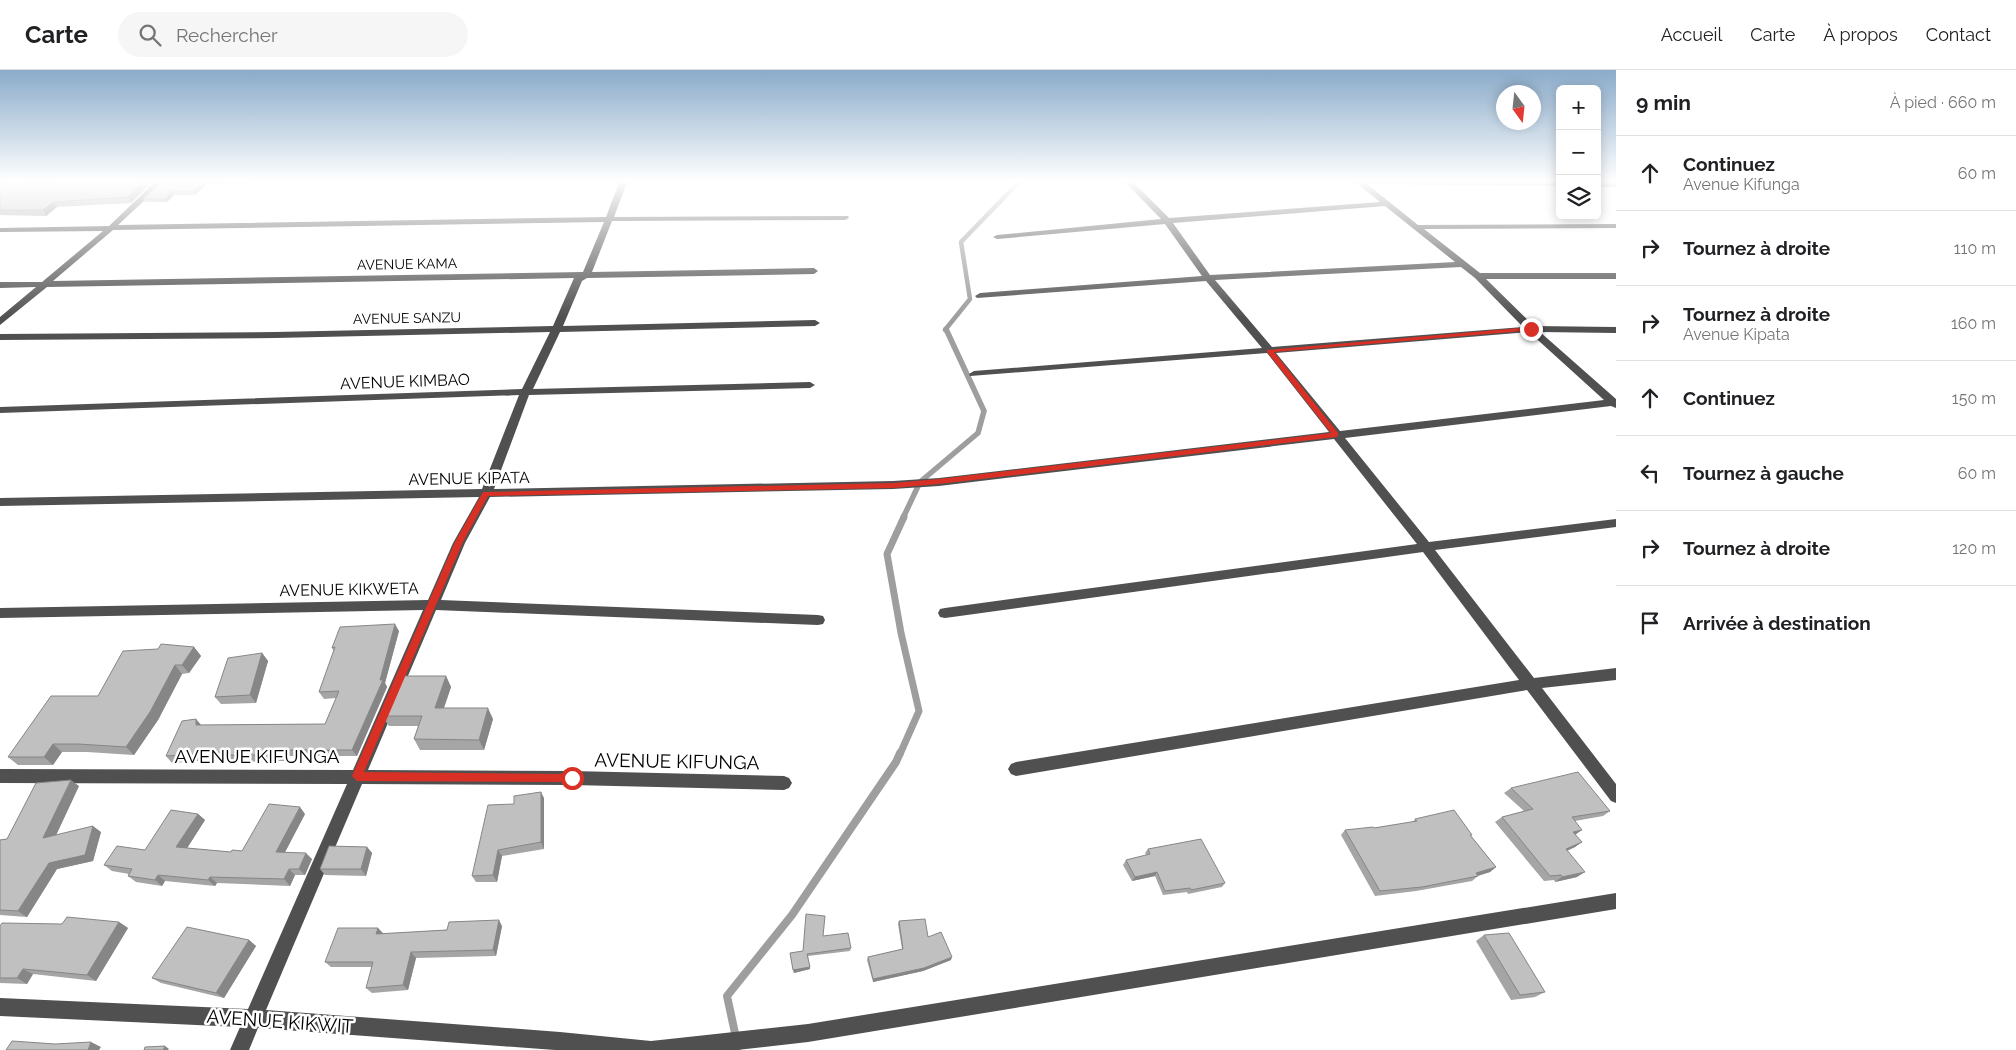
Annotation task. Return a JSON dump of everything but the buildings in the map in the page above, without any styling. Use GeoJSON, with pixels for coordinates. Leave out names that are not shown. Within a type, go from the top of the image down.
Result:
{"type":"FeatureCollection","features":[{"type":"Feature","properties":{"kind":"street"},"geometry":{"type":"LineString","coordinates":[[0,322],[113,226]]}},
{"type":"Feature","properties":{"kind":"street"},"geometry":{"type":"LineString","coordinates":[[0,230],[236,226]]}},
{"type":"Feature","properties":{"kind":"street"},"geometry":{"type":"LineString","coordinates":[[239,1050],[431,605],[459,542],[486,494],[517,410],[557,328],[578,279],[587,274],[605,226]]}},
{"type":"Feature","properties":{"kind":"street"},"geometry":{"type":"LineString","coordinates":[[997,237],[1110,226]]}},
{"type":"Feature","properties":{"kind":"street"},"geometry":{"type":"LineString","coordinates":[[1171,226],[1208,278],[1270,351],[1426,547],[1616,796]]}},
{"type":"Feature","properties":{"kind":"street"},"geometry":{"type":"LineString","coordinates":[[1415,226],[1616,226]]}},
{"type":"Feature","properties":{"kind":"street"},"geometry":{"type":"LineString","coordinates":[[1415,226],[1478,276],[1531,329],[1615,403]]}},
{"type":"Feature","properties":{"kind":"street"},"geometry":{"type":"LineString","coordinates":[[980,296],[1208,278],[1462,264]]}},
{"type":"Feature","properties":{"kind":"street","name":"AVENUE KAMA"},"geometry":{"type":"LineString","coordinates":[[0,285],[814,271]]}},
{"type":"Feature","properties":{"kind":"street"},"geometry":{"type":"LineString","coordinates":[[1478,276],[1616,276]]}},
{"type":"Feature","properties":{"kind":"street","name":"AVENUE SANZU"},"geometry":{"type":"LineString","coordinates":[[0,337],[275,335],[815,324]]}},
{"type":"Feature","properties":{"kind":"street"},"geometry":{"type":"LineString","coordinates":[[974,374],[1531,329],[1616,330]]}},
{"type":"Feature","properties":{"kind":"street","name":"AVENUE KIMBAO"},"geometry":{"type":"LineString","coordinates":[[0,410],[527,392],[810,385]]}},
{"type":"Feature","properties":{"kind":"street","name":"AVENUE KIPATA"},"geometry":{"type":"LineString","coordinates":[[0,502],[893,485],[939,482],[1336,434],[1615,403]]}},
{"type":"Feature","properties":{"kind":"street"},"geometry":{"type":"LineString","coordinates":[[944,613],[1616,523]]}},
{"type":"Feature","properties":{"kind":"street","name":"AVENUE KIKWETA"},"geometry":{"type":"LineString","coordinates":[[0,613],[431,605],[818,620]]}},
{"type":"Feature","properties":{"kind":"street"},"geometry":{"type":"LineString","coordinates":[[1016,769],[1530,684],[1616,674]]}},
{"type":"Feature","properties":{"kind":"street","name":"AVENUE KIFUNGA"},"geometry":{"type":"LineString","coordinates":[[0,776],[357,776],[784,783]]}},
{"type":"Feature","properties":{"kind":"street","name":"AVENUE KIKWIT"},"geometry":{"type":"LineString","coordinates":[[0,1007],[253,1018],[560,1041],[651,1050],[808,1033],[1616,901]]}},
{"type":"Feature","properties":{"kind":"waterway"},"geometry":{"type":"LineString","coordinates":[[945,330],[970,299],[961,242],[977,226]]}},
{"type":"Feature","properties":{"kind":"waterway"},"geometry":{"type":"LineString","coordinates":[[903,518],[920,482],[978,433],[984,411],[946,329]]}},
{"type":"Feature","properties":{"kind":"waterway"},"geometry":{"type":"LineString","coordinates":[[900,754],[919,711],[901,633],[887,554],[904,517]]}},
{"type":"Feature","properties":{"kind":"waterway"},"geometry":{"type":"LineString","coordinates":[[736,1050],[738,1047],[727,996],[792,915],[896,762],[900,753]]}},
{"type":"Feature","properties":{"kind":"route"},"geometry":{"type":"LineString","coordinates":[[572,778],[357,776],[459,542],[486,494],[893,485],[939,482],[1336,434],[1270,351],[1531,329]]}}]}
